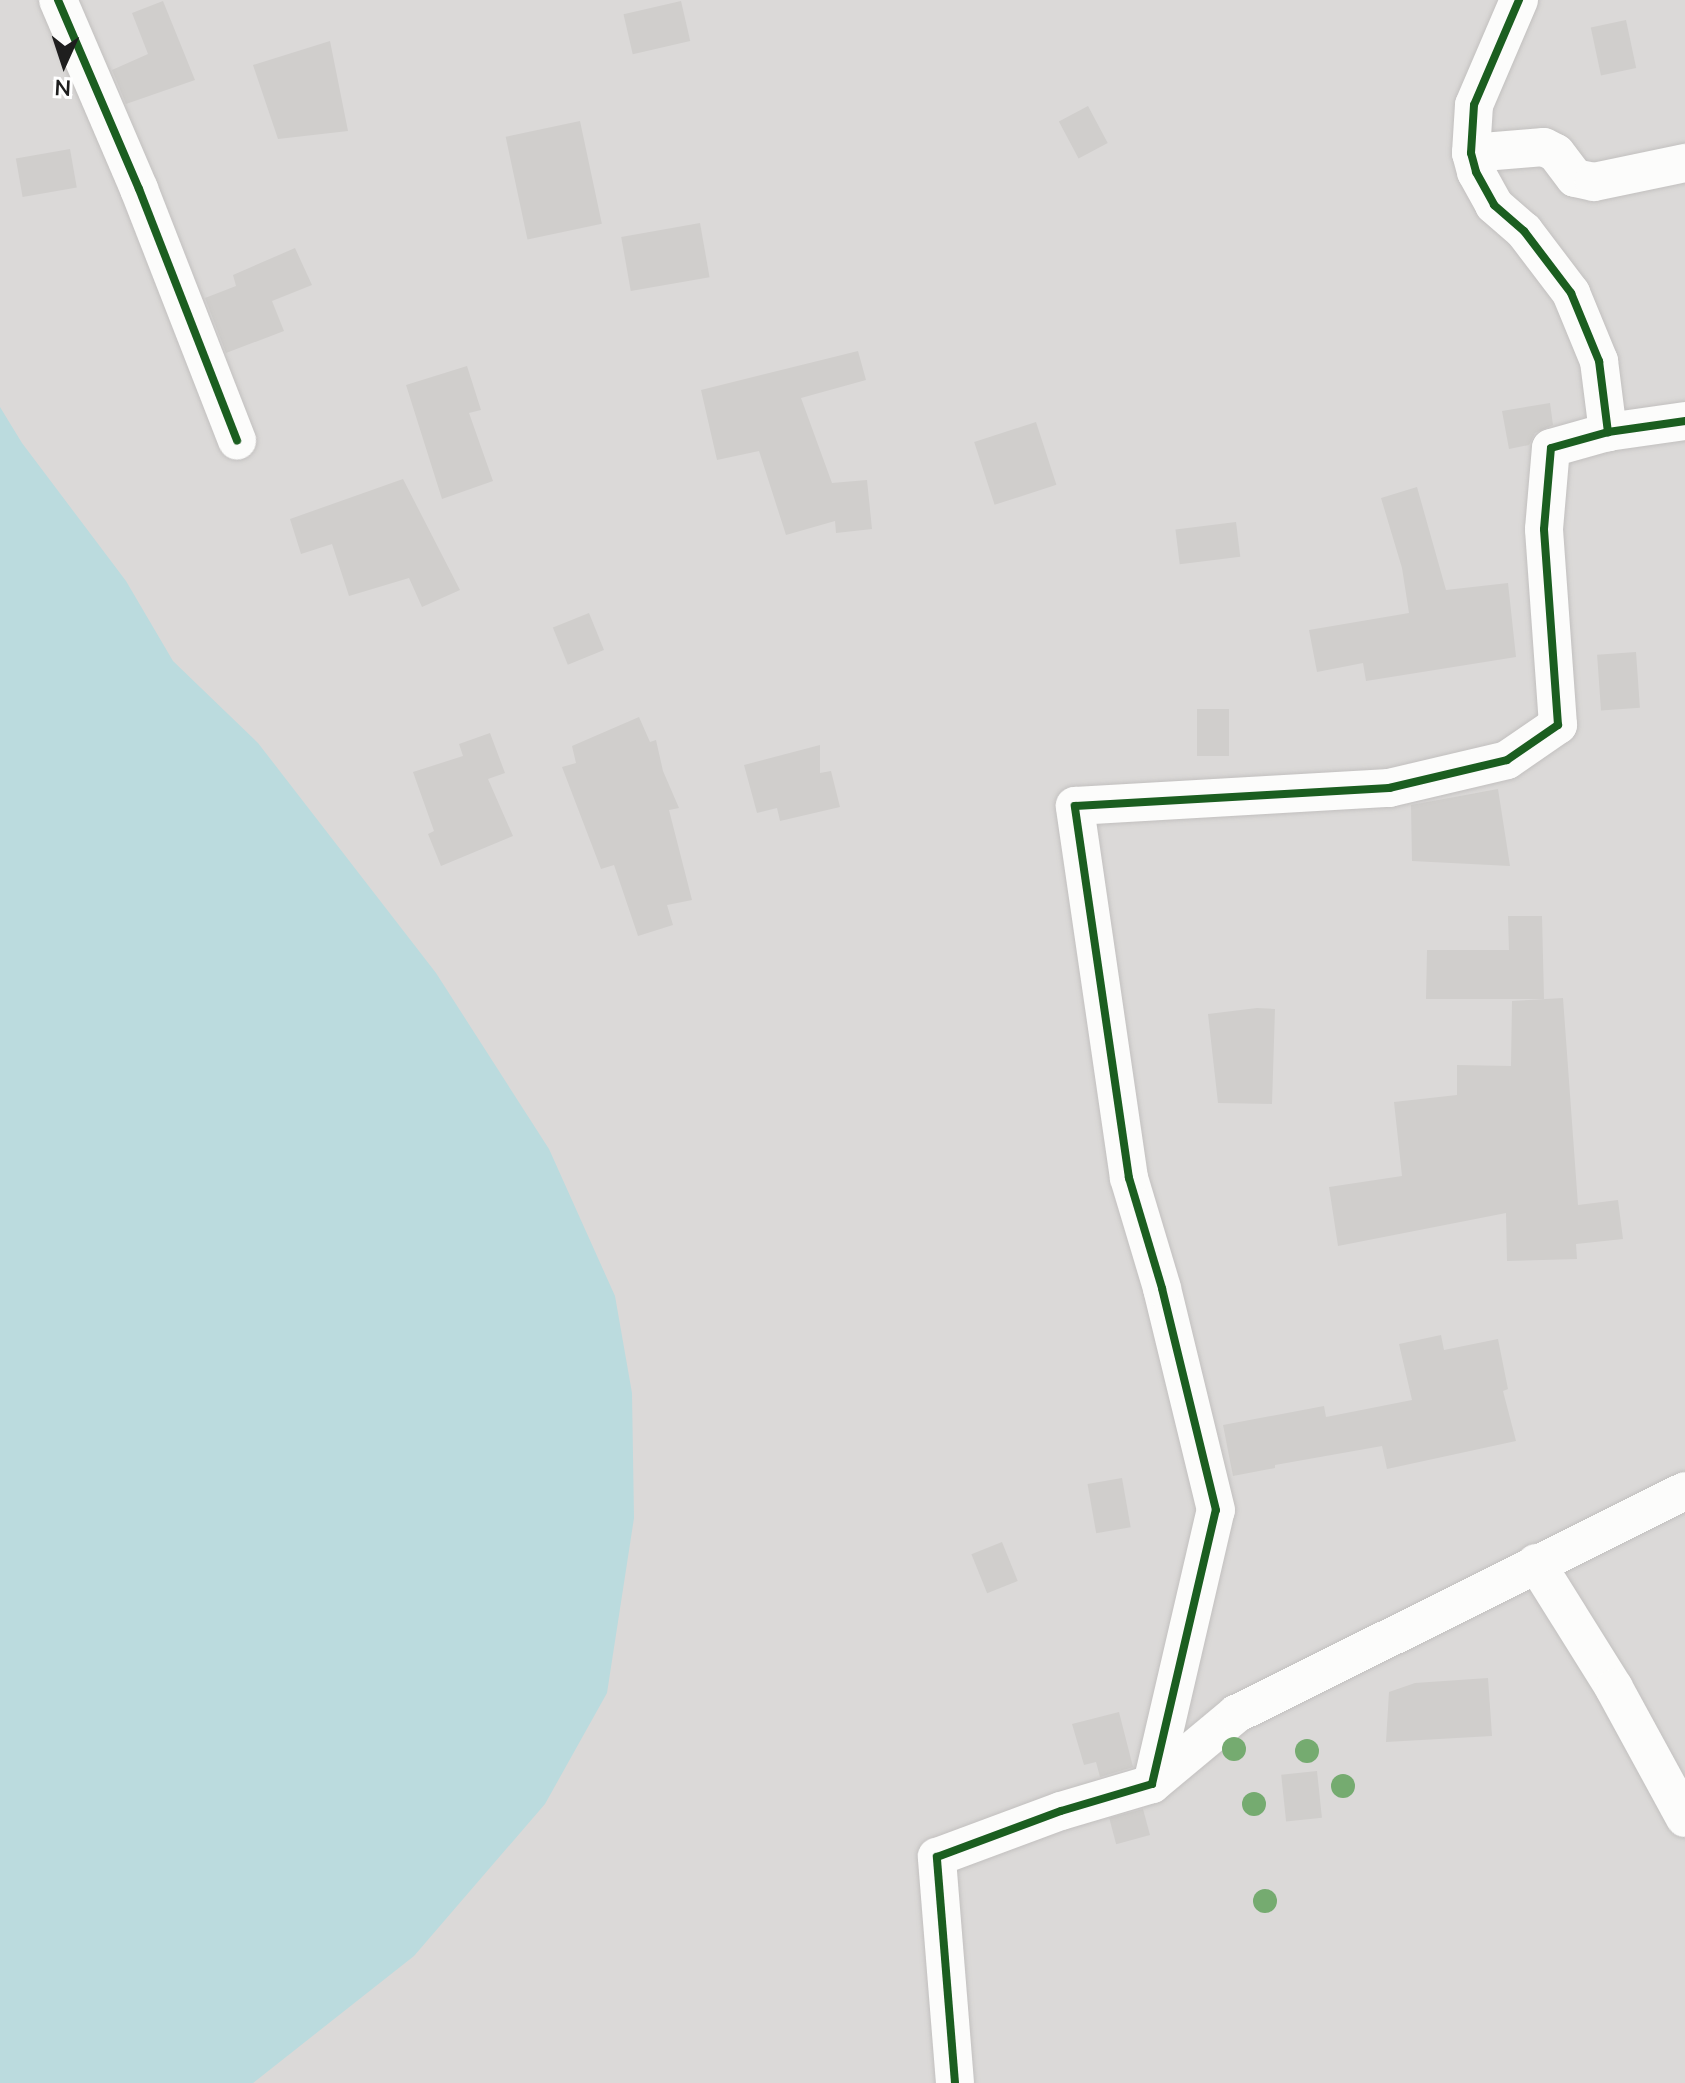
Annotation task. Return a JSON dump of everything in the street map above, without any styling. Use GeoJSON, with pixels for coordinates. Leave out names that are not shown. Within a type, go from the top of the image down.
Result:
{"type":"FeatureCollection","features":[{"type":"Feature","properties":{"kind":"street"},"geometry":{"type":"LineString","coordinates":[[58,0],[139,189],[237,441]]}},
{"type":"Feature","properties":{"kind":"street"},"geometry":{"type":"LineString","coordinates":[[1519,0],[1474,105],[1471,153],[1476,172],[1494,205],[1533,240],[1571,293],[1599,361],[1608,432]]}},
{"type":"Feature","properties":{"kind":"street"},"geometry":{"type":"LineString","coordinates":[[1471,153],[1544,147],[1556,153],[1575,178],[1594,182],[1685,163]]}},
{"type":"Feature","properties":{"kind":"street"},"geometry":{"type":"LineString","coordinates":[[1152,1784],[1216,1510],[1162,1288],[1129,1178],[1075,806],[1389,788],[1507,760],[1558,725],[1544,529],[1551,448],[1608,432],[1685,421]]}},
{"type":"Feature","properties":{"kind":"street"},"geometry":{"type":"LineString","coordinates":[[955,2083],[937,1857],[1061,1811],[1152,1784],[1236,1714],[1685,1491]]}},
{"type":"Feature","properties":{"kind":"street"},"geometry":{"type":"LineString","coordinates":[[1536,1563],[1614,1688],[1685,1818]]}},
{"type":"Feature","properties":{"kind":"shaded area"},"geometry":{"type":"Polygon","coordinates":[[[0,0],[1685,0],[1685,2083],[0,2083],[0,0]]]}},
{"type":"Feature","properties":{"kind":"water"},"geometry":{"type":"Polygon","coordinates":[[[0,407],[22,443],[126,581],[173,661],[258,743],[436,973],[549,1149],[615,1296],[632,1393],[634,1518],[607,1693],[545,1804],[414,1956],[253,2083],[0,2083],[0,407]]]}},
{"type":"Feature","properties":{"kind":"building"},"geometry":{"type":"Polygon","coordinates":[[[163,1],[195,80],[126,104],[112,70],[148,54],[132,13],[163,1]]]}},
{"type":"Feature","properties":{"kind":"building"},"geometry":{"type":"Polygon","coordinates":[[[681,1],[690,41],[633,54],[624,14],[681,1]]]}},
{"type":"Feature","properties":{"kind":"building"},"geometry":{"type":"Polygon","coordinates":[[[1626,20],[1636,68],[1601,75],[1591,27],[1626,20]]]}},
{"type":"Feature","properties":{"kind":"building"},"geometry":{"type":"Polygon","coordinates":[[[330,41],[348,131],[278,139],[253,65],[330,41]]]}},
{"type":"Feature","properties":{"kind":"building"},"geometry":{"type":"Polygon","coordinates":[[[1088,106],[1108,143],[1079,159],[1059,121],[1088,106]]]}},
{"type":"Feature","properties":{"kind":"building"},"geometry":{"type":"Polygon","coordinates":[[[580,121],[602,224],[527,240],[506,137],[580,121]]]}},
{"type":"Feature","properties":{"kind":"building"},"geometry":{"type":"Polygon","coordinates":[[[70,149],[77,187],[23,197],[16,159],[70,149]]]}},
{"type":"Feature","properties":{"kind":"building"},"geometry":{"type":"Polygon","coordinates":[[[700,223],[710,277],[631,291],[621,237],[700,223]]]}},
{"type":"Feature","properties":{"kind":"building"},"geometry":{"type":"Polygon","coordinates":[[[295,248],[312,285],[272,301],[284,331],[226,353],[205,298],[236,286],[233,275],[295,248]]]}},
{"type":"Feature","properties":{"kind":"building"},"geometry":{"type":"Polygon","coordinates":[[[858,351],[866,380],[801,398],[832,483],[867,480],[872,529],[836,533],[835,521],[786,535],[759,451],[717,460],[701,390],[858,351]]]}},
{"type":"Feature","properties":{"kind":"building"},"geometry":{"type":"Polygon","coordinates":[[[467,366],[481,410],[469,413],[493,481],[442,499],[406,385],[467,366]]]}},
{"type":"Feature","properties":{"kind":"building"},"geometry":{"type":"Polygon","coordinates":[[[1550,403],[1553,425],[1535,433],[1529,445],[1509,449],[1502,411],[1550,403]]]}},
{"type":"Feature","properties":{"kind":"building"},"geometry":{"type":"Polygon","coordinates":[[[1036,422],[1056,485],[995,505],[974,442],[1036,422]]]}},
{"type":"Feature","properties":{"kind":"building"},"geometry":{"type":"Polygon","coordinates":[[[403,479],[460,590],[422,607],[409,578],[349,596],[332,544],[301,554],[290,519],[403,479]]]}},
{"type":"Feature","properties":{"kind":"building"},"geometry":{"type":"Polygon","coordinates":[[[1417,487],[1446,590],[1508,583],[1516,657],[1366,681],[1363,663],[1317,672],[1309,630],[1409,613],[1402,568],[1381,498],[1417,487]]]}},
{"type":"Feature","properties":{"kind":"building"},"geometry":{"type":"Polygon","coordinates":[[[1236,522],[1240,557],[1180,564],[1175,529],[1236,522]]]}},
{"type":"Feature","properties":{"kind":"building"},"geometry":{"type":"Polygon","coordinates":[[[589,613],[604,650],[568,665],[553,628],[589,613]]]}},
{"type":"Feature","properties":{"kind":"building"},"geometry":{"type":"Polygon","coordinates":[[[1636,652],[1640,708],[1601,711],[1597,655],[1636,652]]]}},
{"type":"Feature","properties":{"kind":"building"},"geometry":{"type":"Polygon","coordinates":[[[1197,709],[1229,709],[1229,756],[1197,756],[1197,709]]]}},
{"type":"Feature","properties":{"kind":"building"},"geometry":{"type":"Polygon","coordinates":[[[639,717],[650,742],[656,740],[663,771],[679,808],[669,810],[692,900],[667,905],[673,925],[638,936],[614,865],[601,869],[562,767],[576,763],[572,746],[639,717]]]}},
{"type":"Feature","properties":{"kind":"building"},"geometry":{"type":"Polygon","coordinates":[[[490,733],[505,773],[488,779],[513,836],[441,866],[428,834],[434,831],[413,772],[463,756],[459,744],[490,733]]]}},
{"type":"Feature","properties":{"kind":"building"},"geometry":{"type":"Polygon","coordinates":[[[820,745],[820,773],[831,771],[840,807],[780,821],[777,808],[757,813],[744,765],[820,745]]]}},
{"type":"Feature","properties":{"kind":"building"},"geometry":{"type":"Polygon","coordinates":[[[1498,789],[1510,866],[1412,861],[1411,805],[1498,789]]]}},
{"type":"Feature","properties":{"kind":"building"},"geometry":{"type":"Polygon","coordinates":[[[1508,916],[1542,916],[1544,999],[1426,999],[1427,950],[1509,950],[1508,916]]]}},
{"type":"Feature","properties":{"kind":"building"},"geometry":{"type":"Polygon","coordinates":[[[1563,998],[1578,1205],[1618,1200],[1623,1239],[1576,1244],[1577,1259],[1507,1261],[1506,1213],[1338,1246],[1329,1187],[1402,1176],[1394,1102],[1457,1095],[1457,1065],[1511,1066],[1512,1001],[1563,998]]]}},
{"type":"Feature","properties":{"kind":"building"},"geometry":{"type":"Polygon","coordinates":[[[1275,1009],[1272,1104],[1218,1103],[1208,1014],[1275,1009]]]}},
{"type":"Feature","properties":{"kind":"building"},"geometry":{"type":"Polygon","coordinates":[[[1441,1335],[1444,1350],[1498,1339],[1508,1389],[1503,1391],[1516,1441],[1387,1469],[1382,1446],[1275,1465],[1275,1468],[1233,1476],[1223,1425],[1324,1406],[1326,1417],[1412,1400],[1399,1344],[1441,1335]]]}},
{"type":"Feature","properties":{"kind":"building"},"geometry":{"type":"Polygon","coordinates":[[[1122,1478],[1131,1527],[1096,1533],[1088,1484],[1122,1478]]]}},
{"type":"Feature","properties":{"kind":"building"},"geometry":{"type":"Polygon","coordinates":[[[1002,1542],[1018,1581],[987,1593],[971,1554],[1002,1542]]]}},
{"type":"Feature","properties":{"kind":"building"},"geometry":{"type":"Polygon","coordinates":[[[1488,1678],[1492,1736],[1386,1742],[1389,1692],[1415,1683],[1488,1678]]]}},
{"type":"Feature","properties":{"kind":"building"},"geometry":{"type":"Polygon","coordinates":[[[1119,1712],[1133,1767],[1100,1777],[1096,1762],[1084,1765],[1072,1724],[1119,1712]]]}},
{"type":"Feature","properties":{"kind":"building"},"geometry":{"type":"Polygon","coordinates":[[[1317,1771],[1322,1818],[1286,1822],[1281,1775],[1317,1771]]]}},
{"type":"Feature","properties":{"kind":"building"},"geometry":{"type":"Polygon","coordinates":[[[1143,1809],[1150,1835],[1116,1844],[1109,1818],[1143,1809]]]}},
{"type":"Feature","properties":{"kind":"cycle path"},"geometry":{"type":"LineString","coordinates":[[58,0],[139,189],[237,441]]}},
{"type":"Feature","properties":{"kind":"cycle path"},"geometry":{"type":"LineString","coordinates":[[1519,0],[1474,105],[1471,153],[1476,172],[1494,205],[1524,231],[1571,293],[1599,361],[1608,432]]}},
{"type":"Feature","properties":{"kind":"cycle path"},"geometry":{"type":"LineString","coordinates":[[955,2083],[937,1857],[1061,1811],[1152,1784],[1216,1510],[1162,1288],[1129,1178],[1075,806],[1389,788],[1507,760],[1558,725],[1544,529],[1551,448],[1608,432],[1685,421]]}}]}
